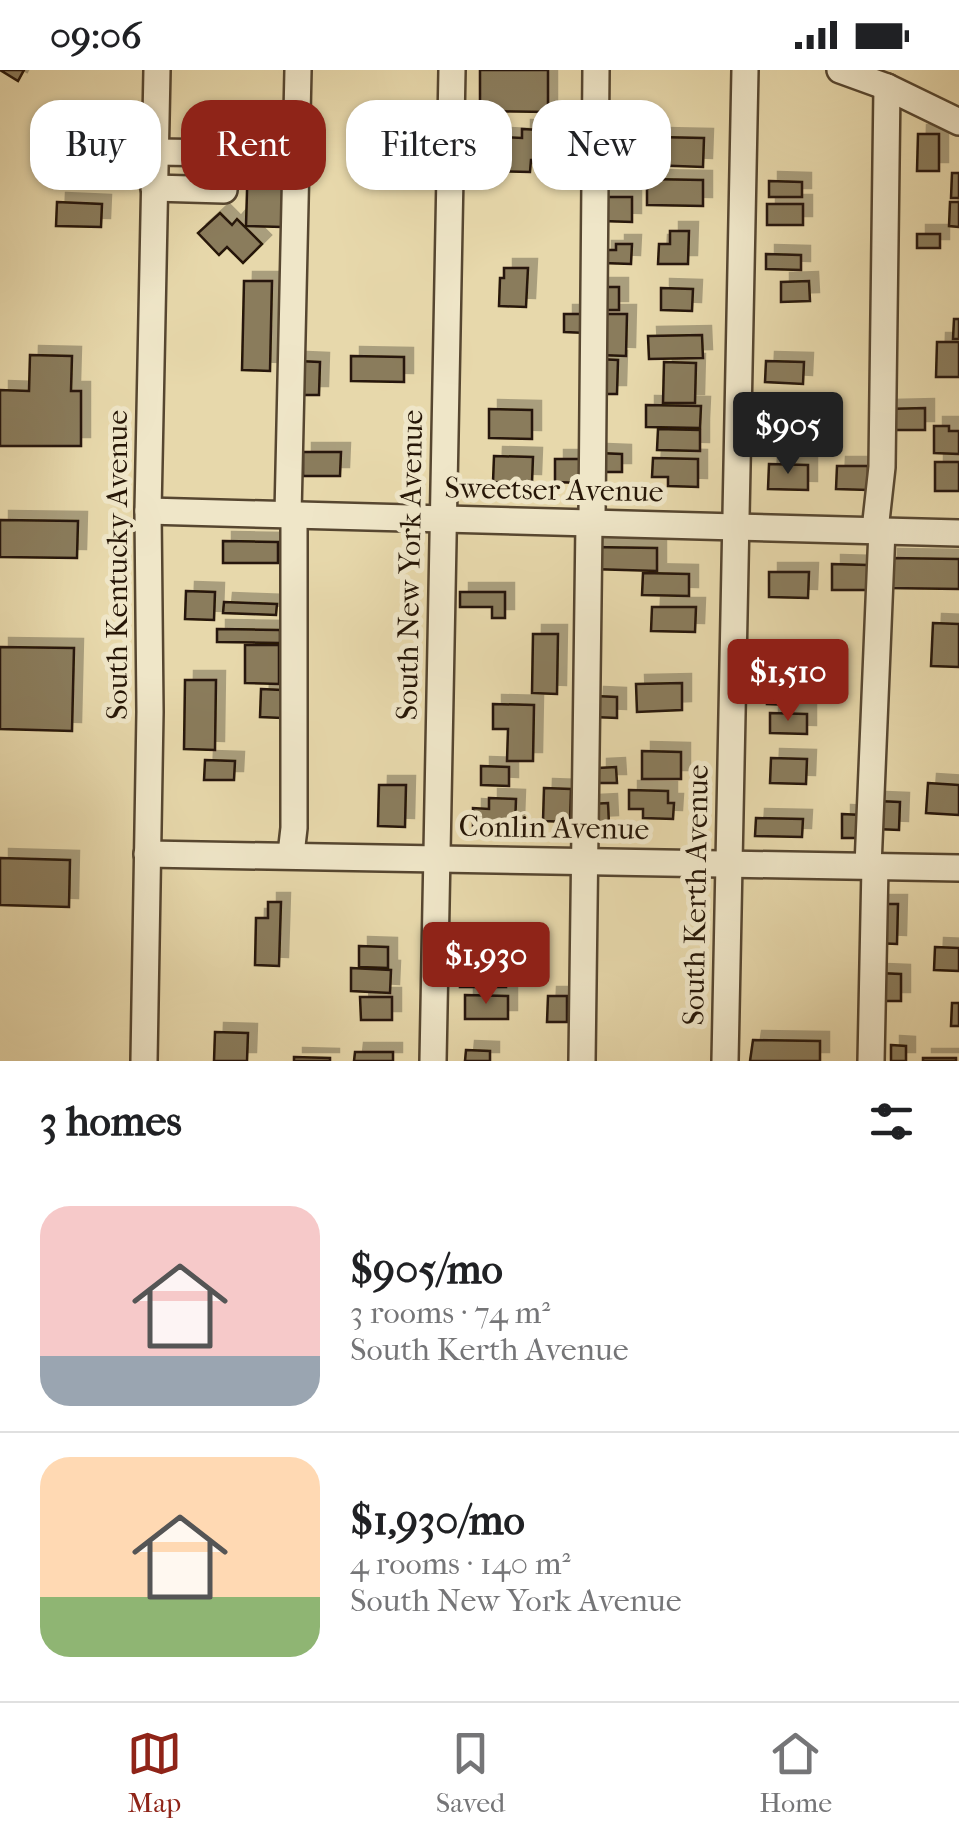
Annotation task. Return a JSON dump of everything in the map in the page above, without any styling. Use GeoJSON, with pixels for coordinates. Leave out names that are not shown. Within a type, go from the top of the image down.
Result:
{"type":"FeatureCollection","features":[{"type":"Feature","properties":{"kind":"street","name":"South Kentucky Avenue"},"geometry":{"type":"LineString","coordinates":[[157,100],[158,70]]}},
{"type":"Feature","properties":{"kind":"street"},"geometry":{"type":"LineString","coordinates":[[297,100],[298,70]]}},
{"type":"Feature","properties":{"kind":"street","name":"South New York Avenue"},"geometry":{"type":"LineString","coordinates":[[433,1061],[452,70]]}},
{"type":"Feature","properties":{"kind":"street"},"geometry":{"type":"LineString","coordinates":[[582,1061],[596,70]]}},
{"type":"Feature","properties":{"kind":"street","name":"South Kerth Avenue"},"geometry":{"type":"LineString","coordinates":[[725,1061],[744,70]]}},
{"type":"Feature","properties":{"kind":"street"},"geometry":{"type":"LineString","coordinates":[[840,70],[959,122]]}},
{"type":"Feature","properties":{"kind":"street"},"geometry":{"type":"LineString","coordinates":[[871,1061],[871,866],[882,467],[886,88]]}},
{"type":"Feature","properties":{"kind":"street","name":"South Kentucky Avenue"},"geometry":{"type":"LineString","coordinates":[[144,1061],[154,190]]}},
{"type":"Feature","properties":{"kind":"street"},"geometry":{"type":"LineString","coordinates":[[291,854],[295,190]]}},
{"type":"Feature","properties":{"kind":"street","name":"Sweetser Avenue"},"geometry":{"type":"LineString","coordinates":[[148,511],[959,532]]}},
{"type":"Feature","properties":{"kind":"street","name":"Conlin Avenue"},"geometry":{"type":"LineString","coordinates":[[147,854],[959,868]]}},
{"type":"Feature","properties":{"kind":"building"},"geometry":{"type":"Polygon","coordinates":[[[0,70],[24,70],[18,81],[0,70]]]}},
{"type":"Feature","properties":{"kind":"building"},"geometry":{"type":"Polygon","coordinates":[[[480,70],[548,70],[548,100],[532,100],[532,112],[512,111],[512,100],[480,100],[480,70]]]}},
{"type":"Feature","properties":{"kind":"building"},"geometry":{"type":"Polygon","coordinates":[[[522,129],[532,130],[530,172],[512,172],[512,138],[522,138],[522,129]]]}},
{"type":"Feature","properties":{"kind":"building"},"geometry":{"type":"Polygon","coordinates":[[[918,134],[939,134],[939,171],[917,171],[918,134]]]}},
{"type":"Feature","properties":{"kind":"building"},"geometry":{"type":"Polygon","coordinates":[[[671,137],[704,138],[703,167],[671,166],[671,137]]]}},
{"type":"Feature","properties":{"kind":"building"},"geometry":{"type":"Polygon","coordinates":[[[952,173],[959,173],[959,198],[951,198],[952,173]]]}},
{"type":"Feature","properties":{"kind":"building"},"geometry":{"type":"Polygon","coordinates":[[[671,179],[703,180],[703,206],[647,205],[647,190],[671,190],[671,179]]]}},
{"type":"Feature","properties":{"kind":"building"},"geometry":{"type":"Polygon","coordinates":[[[769,181],[802,182],[802,197],[769,197],[769,181]]]}},
{"type":"Feature","properties":{"kind":"building"},"geometry":{"type":"Polygon","coordinates":[[[247,190],[283,190],[282,227],[246,226],[247,190]]]}},
{"type":"Feature","properties":{"kind":"building"},"geometry":{"type":"Polygon","coordinates":[[[602,197],[632,197],[632,222],[602,221],[602,197]]]}},
{"type":"Feature","properties":{"kind":"building"},"geometry":{"type":"Polygon","coordinates":[[[57,202],[102,204],[101,227],[56,226],[57,202]]]}},
{"type":"Feature","properties":{"kind":"building"},"geometry":{"type":"Polygon","coordinates":[[[950,202],[959,202],[959,227],[949,226],[950,202]]]}},
{"type":"Feature","properties":{"kind":"building"},"geometry":{"type":"Polygon","coordinates":[[[767,204],[803,204],[803,225],[767,225],[767,204]]]}},
{"type":"Feature","properties":{"kind":"building"},"geometry":{"type":"Polygon","coordinates":[[[220,213],[232,225],[237,219],[262,244],[243,263],[227,247],[219,255],[198,233],[220,213]]]}},
{"type":"Feature","properties":{"kind":"building"},"geometry":{"type":"Polygon","coordinates":[[[670,231],[689,231],[688,264],[658,264],[659,244],[670,244],[670,231]]]}},
{"type":"Feature","properties":{"kind":"building"},"geometry":{"type":"Polygon","coordinates":[[[917,234],[940,234],[940,248],[917,248],[917,234]]]}},
{"type":"Feature","properties":{"kind":"building"},"geometry":{"type":"Polygon","coordinates":[[[616,244],[632,244],[631,264],[603,263],[603,250],[616,250],[616,244]]]}},
{"type":"Feature","properties":{"kind":"building"},"geometry":{"type":"Polygon","coordinates":[[[766,254],[801,255],[801,270],[766,269],[766,254]]]}},
{"type":"Feature","properties":{"kind":"building"},"geometry":{"type":"Polygon","coordinates":[[[504,268],[528,268],[526,307],[499,306],[504,268]]]}},
{"type":"Feature","properties":{"kind":"building"},"geometry":{"type":"Polygon","coordinates":[[[244,281],[272,281],[270,371],[242,370],[244,281]]]}},
{"type":"Feature","properties":{"kind":"building"},"geometry":{"type":"Polygon","coordinates":[[[809,281],[810,301],[781,302],[781,282],[809,281]]]}},
{"type":"Feature","properties":{"kind":"building"},"geometry":{"type":"Polygon","coordinates":[[[597,287],[619,287],[619,310],[597,310],[597,287]]]}},
{"type":"Feature","properties":{"kind":"building"},"geometry":{"type":"Polygon","coordinates":[[[661,288],[693,289],[692,311],[661,310],[661,288]]]}},
{"type":"Feature","properties":{"kind":"building"},"geometry":{"type":"Polygon","coordinates":[[[564,314],[587,314],[586,333],[564,332],[564,314]]]}},
{"type":"Feature","properties":{"kind":"building"},"geometry":{"type":"Polygon","coordinates":[[[601,314],[627,314],[626,356],[600,355],[601,314]]]}},
{"type":"Feature","properties":{"kind":"building"},"geometry":{"type":"Polygon","coordinates":[[[954,319],[959,319],[959,339],[953,339],[954,319]]]}},
{"type":"Feature","properties":{"kind":"building"},"geometry":{"type":"Polygon","coordinates":[[[702,335],[703,358],[649,359],[648,336],[702,335]]]}},
{"type":"Feature","properties":{"kind":"building"},"geometry":{"type":"Polygon","coordinates":[[[937,342],[959,342],[959,377],[936,377],[937,342]]]}},
{"type":"Feature","properties":{"kind":"building"},"geometry":{"type":"Polygon","coordinates":[[[30,355],[72,356],[71,391],[81,391],[81,446],[0,446],[0,390],[29,391],[30,355]]]}},
{"type":"Feature","properties":{"kind":"building"},"geometry":{"type":"Polygon","coordinates":[[[351,356],[404,357],[404,382],[351,381],[351,356]]]}},
{"type":"Feature","properties":{"kind":"building"},"geometry":{"type":"Polygon","coordinates":[[[597,359],[618,360],[617,394],[596,394],[597,359]]]}},
{"type":"Feature","properties":{"kind":"building"},"geometry":{"type":"Polygon","coordinates":[[[298,361],[320,362],[319,395],[298,395],[298,361]]]}},
{"type":"Feature","properties":{"kind":"building"},"geometry":{"type":"Polygon","coordinates":[[[766,361],[804,362],[803,384],[765,382],[766,361]]]}},
{"type":"Feature","properties":{"kind":"building"},"geometry":{"type":"Polygon","coordinates":[[[664,362],[696,363],[695,403],[663,403],[664,362]]]}},
{"type":"Feature","properties":{"kind":"building"},"geometry":{"type":"Polygon","coordinates":[[[646,405],[701,406],[700,428],[646,427],[646,405]]]}},
{"type":"Feature","properties":{"kind":"building"},"geometry":{"type":"Polygon","coordinates":[[[925,408],[925,430],[885,430],[884,409],[925,408]]]}},
{"type":"Feature","properties":{"kind":"building"},"geometry":{"type":"Polygon","coordinates":[[[489,409],[532,410],[532,439],[489,438],[489,409]]]}},
{"type":"Feature","properties":{"kind":"building"},"geometry":{"type":"Polygon","coordinates":[[[934,426],[959,431],[959,454],[934,453],[934,426]]]}},
{"type":"Feature","properties":{"kind":"building"},"geometry":{"type":"Polygon","coordinates":[[[658,429],[700,430],[700,451],[657,450],[658,429]]]}},
{"type":"Feature","properties":{"kind":"building"},"geometry":{"type":"Polygon","coordinates":[[[303,452],[341,452],[340,476],[303,476],[303,452]]]}},
{"type":"Feature","properties":{"kind":"building"},"geometry":{"type":"Polygon","coordinates":[[[598,453],[622,454],[622,472],[597,472],[598,453]]]}},
{"type":"Feature","properties":{"kind":"building"},"geometry":{"type":"Polygon","coordinates":[[[494,456],[533,457],[532,483],[493,482],[494,456]]]}},
{"type":"Feature","properties":{"kind":"building"},"geometry":{"type":"Polygon","coordinates":[[[653,458],[698,459],[698,487],[668,486],[668,477],[652,477],[653,458]]]}},
{"type":"Feature","properties":{"kind":"building"},"geometry":{"type":"Polygon","coordinates":[[[555,459],[581,459],[581,483],[555,482],[555,459]]]}},
{"type":"Feature","properties":{"kind":"building"},"geometry":{"type":"Polygon","coordinates":[[[935,462],[959,462],[959,491],[935,491],[935,462]]]}},
{"type":"Feature","properties":{"kind":"building"},"geometry":{"type":"Polygon","coordinates":[[[769,464],[808,465],[808,490],[768,489],[769,464]]]}},
{"type":"Feature","properties":{"kind":"building"},"geometry":{"type":"Polygon","coordinates":[[[837,466],[868,466],[868,490],[836,489],[837,466]]]}},
{"type":"Feature","properties":{"kind":"building"},"geometry":{"type":"Polygon","coordinates":[[[0,520],[78,521],[77,558],[0,557],[0,520]]]}},
{"type":"Feature","properties":{"kind":"building"},"geometry":{"type":"Polygon","coordinates":[[[223,541],[278,542],[278,563],[223,563],[223,541]]]}},
{"type":"Feature","properties":{"kind":"building"},"geometry":{"type":"Polygon","coordinates":[[[591,547],[657,548],[657,571],[591,569],[591,547]]]}},
{"type":"Feature","properties":{"kind":"building"},"geometry":{"type":"Polygon","coordinates":[[[889,558],[959,559],[959,589],[888,588],[889,558]]]}},
{"type":"Feature","properties":{"kind":"building"},"geometry":{"type":"Polygon","coordinates":[[[832,564],[868,565],[868,590],[832,590],[832,564]]]}},
{"type":"Feature","properties":{"kind":"building"},"geometry":{"type":"Polygon","coordinates":[[[769,572],[809,572],[808,598],[769,597],[769,572]]]}},
{"type":"Feature","properties":{"kind":"building"},"geometry":{"type":"Polygon","coordinates":[[[643,573],[689,574],[689,596],[642,595],[643,573]]]}},
{"type":"Feature","properties":{"kind":"building"},"geometry":{"type":"Polygon","coordinates":[[[186,591],[215,592],[214,620],[185,619],[186,591]]]}},
{"type":"Feature","properties":{"kind":"building"},"geometry":{"type":"Polygon","coordinates":[[[460,592],[505,592],[505,618],[492,618],[492,607],[460,607],[460,592]]]}},
{"type":"Feature","properties":{"kind":"building"},"geometry":{"type":"Polygon","coordinates":[[[224,602],[277,604],[276,615],[223,613],[224,602]]]}},
{"type":"Feature","properties":{"kind":"building"},"geometry":{"type":"Polygon","coordinates":[[[652,607],[696,607],[695,632],[651,631],[652,607]]]}},
{"type":"Feature","properties":{"kind":"building"},"geometry":{"type":"Polygon","coordinates":[[[933,623],[959,624],[959,667],[931,666],[933,623]]]}},
{"type":"Feature","properties":{"kind":"building"},"geometry":{"type":"Polygon","coordinates":[[[217,629],[280,630],[280,643],[217,642],[217,629]]]}},
{"type":"Feature","properties":{"kind":"building"},"geometry":{"type":"Polygon","coordinates":[[[533,634],[558,634],[557,694],[532,693],[533,634]]]}},
{"type":"Feature","properties":{"kind":"building"},"geometry":{"type":"Polygon","coordinates":[[[245,645],[279,645],[279,684],[245,683],[245,645]]]}},
{"type":"Feature","properties":{"kind":"building"},"geometry":{"type":"Polygon","coordinates":[[[0,647],[74,648],[72,731],[0,729],[0,647]]]}},
{"type":"Feature","properties":{"kind":"building"},"geometry":{"type":"Polygon","coordinates":[[[769,669],[793,670],[792,705],[767,704],[769,669]]]}},
{"type":"Feature","properties":{"kind":"building"},"geometry":{"type":"Polygon","coordinates":[[[185,680],[216,680],[215,750],[184,749],[185,680]]]}},
{"type":"Feature","properties":{"kind":"building"},"geometry":{"type":"Polygon","coordinates":[[[682,683],[682,710],[637,712],[636,684],[682,683]]]}},
{"type":"Feature","properties":{"kind":"building"},"geometry":{"type":"Polygon","coordinates":[[[261,689],[282,690],[282,718],[260,717],[261,689]]]}},
{"type":"Feature","properties":{"kind":"building"},"geometry":{"type":"Polygon","coordinates":[[[595,696],[617,697],[617,718],[594,717],[595,696]]]}},
{"type":"Feature","properties":{"kind":"building"},"geometry":{"type":"Polygon","coordinates":[[[493,704],[534,705],[533,761],[507,761],[508,729],[493,729],[493,704]]]}},
{"type":"Feature","properties":{"kind":"building"},"geometry":{"type":"Polygon","coordinates":[[[770,713],[807,714],[807,734],[770,733],[770,713]]]}},
{"type":"Feature","properties":{"kind":"building"},"geometry":{"type":"Polygon","coordinates":[[[642,751],[681,752],[681,779],[642,779],[642,751]]]}},
{"type":"Feature","properties":{"kind":"building"},"geometry":{"type":"Polygon","coordinates":[[[771,758],[807,759],[806,784],[770,783],[771,758]]]}},
{"type":"Feature","properties":{"kind":"building"},"geometry":{"type":"Polygon","coordinates":[[[205,760],[235,761],[234,780],[204,780],[205,760]]]}},
{"type":"Feature","properties":{"kind":"building"},"geometry":{"type":"Polygon","coordinates":[[[481,766],[509,767],[509,786],[481,785],[481,766]]]}},
{"type":"Feature","properties":{"kind":"building"},"geometry":{"type":"Polygon","coordinates":[[[616,767],[617,783],[598,783],[598,768],[616,767]]]}},
{"type":"Feature","properties":{"kind":"building"},"geometry":{"type":"Polygon","coordinates":[[[928,783],[959,785],[959,815],[926,813],[928,783]]]}},
{"type":"Feature","properties":{"kind":"building"},"geometry":{"type":"Polygon","coordinates":[[[379,785],[406,785],[405,827],[378,826],[379,785]]]}},
{"type":"Feature","properties":{"kind":"building"},"geometry":{"type":"Polygon","coordinates":[[[544,788],[571,789],[570,822],[543,821],[544,788]]]}},
{"type":"Feature","properties":{"kind":"building"},"geometry":{"type":"Polygon","coordinates":[[[629,790],[668,791],[668,803],[674,803],[673,819],[643,818],[643,809],[629,809],[629,790]]]}},
{"type":"Feature","properties":{"kind":"building"},"geometry":{"type":"Polygon","coordinates":[[[489,798],[516,799],[515,827],[473,826],[473,808],[489,809],[489,798]]]}},
{"type":"Feature","properties":{"kind":"building"},"geometry":{"type":"Polygon","coordinates":[[[877,801],[900,802],[899,830],[876,829],[877,801]]]}},
{"type":"Feature","properties":{"kind":"building"},"geometry":{"type":"Polygon","coordinates":[[[608,803],[609,824],[590,825],[590,804],[608,803]]]}},
{"type":"Feature","properties":{"kind":"building"},"geometry":{"type":"Polygon","coordinates":[[[842,814],[862,815],[861,838],[842,838],[842,814]]]}},
{"type":"Feature","properties":{"kind":"building"},"geometry":{"type":"Polygon","coordinates":[[[756,818],[803,819],[802,837],[755,836],[756,818]]]}},
{"type":"Feature","properties":{"kind":"building"},"geometry":{"type":"Polygon","coordinates":[[[0,858],[70,860],[69,907],[0,905],[0,858]]]}},
{"type":"Feature","properties":{"kind":"building"},"geometry":{"type":"Polygon","coordinates":[[[268,902],[281,902],[279,966],[255,965],[256,918],[268,918],[268,902]]]}},
{"type":"Feature","properties":{"kind":"building"},"geometry":{"type":"Polygon","coordinates":[[[875,904],[898,904],[897,944],[874,943],[875,904]]]}},
{"type":"Feature","properties":{"kind":"building"},"geometry":{"type":"Polygon","coordinates":[[[359,946],[388,947],[388,968],[359,967],[359,946]]]}},
{"type":"Feature","properties":{"kind":"building"},"geometry":{"type":"Polygon","coordinates":[[[935,947],[959,948],[959,971],[934,970],[935,947]]]}},
{"type":"Feature","properties":{"kind":"building"},"geometry":{"type":"Polygon","coordinates":[[[461,967],[506,967],[506,987],[460,987],[461,967]]]}},
{"type":"Feature","properties":{"kind":"building"},"geometry":{"type":"Polygon","coordinates":[[[351,968],[391,970],[390,993],[351,991],[351,968]]]}},
{"type":"Feature","properties":{"kind":"building"},"geometry":{"type":"Polygon","coordinates":[[[878,973],[901,974],[901,1001],[877,1001],[878,973]]]}},
{"type":"Feature","properties":{"kind":"building"},"geometry":{"type":"Polygon","coordinates":[[[465,995],[508,996],[508,1019],[465,1019],[465,995]]]}},
{"type":"Feature","properties":{"kind":"building"},"geometry":{"type":"Polygon","coordinates":[[[548,996],[567,996],[567,1022],[547,1022],[548,996]]]}},
{"type":"Feature","properties":{"kind":"building"},"geometry":{"type":"Polygon","coordinates":[[[360,997],[392,997],[392,1020],[361,1020],[360,997]]]}},
{"type":"Feature","properties":{"kind":"building"},"geometry":{"type":"Polygon","coordinates":[[[952,1003],[959,1003],[959,1026],[951,1026],[952,1003]]]}},
{"type":"Feature","properties":{"kind":"building"},"geometry":{"type":"Polygon","coordinates":[[[215,1032],[248,1033],[247,1061],[214,1061],[215,1032]]]}},
{"type":"Feature","properties":{"kind":"building"},"geometry":{"type":"Polygon","coordinates":[[[753,1040],[820,1041],[820,1061],[750,1061],[753,1040]]]}},
{"type":"Feature","properties":{"kind":"building"},"geometry":{"type":"Polygon","coordinates":[[[891,1045],[906,1046],[906,1061],[891,1061],[891,1045]]]}},
{"type":"Feature","properties":{"kind":"building"},"geometry":{"type":"Polygon","coordinates":[[[466,1050],[490,1051],[490,1061],[465,1061],[466,1050]]]}},
{"type":"Feature","properties":{"kind":"building"},"geometry":{"type":"Polygon","coordinates":[[[355,1052],[393,1052],[393,1061],[354,1061],[355,1052]]]}},
{"type":"Feature","properties":{"kind":"building"},"geometry":{"type":"Polygon","coordinates":[[[294,1057],[330,1058],[330,1061],[294,1061],[294,1057]]]}},
{"type":"Feature","properties":{"kind":"building"},"geometry":{"type":"Polygon","coordinates":[[[956,1058],[956,1061],[923,1061],[956,1058]]]}}]}
